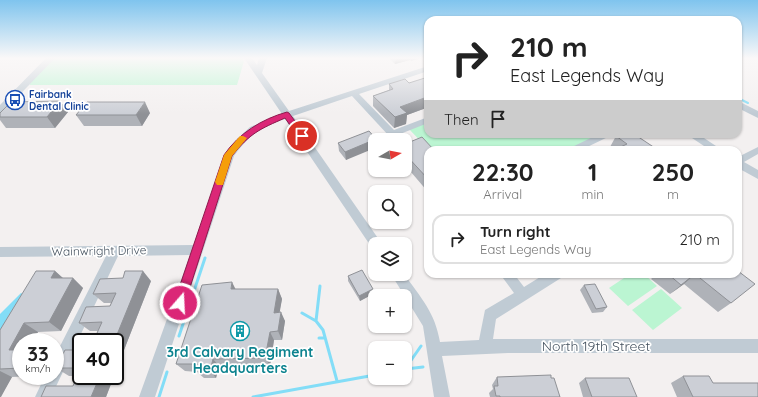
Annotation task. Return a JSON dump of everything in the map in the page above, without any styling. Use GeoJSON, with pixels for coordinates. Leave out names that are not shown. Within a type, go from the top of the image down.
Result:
{"type":"FeatureCollection","features":[{"type":"Feature","properties":{"kind":"street"},"geometry":{"type":"LineString","coordinates":[[0,110],[33,77]]}},
{"type":"Feature","properties":{"kind":"street"},"geometry":{"type":"LineString","coordinates":[[260,77],[371,237]]}},
{"type":"Feature","properties":{"kind":"street"},"geometry":{"type":"LineString","coordinates":[[146,397],[198,250],[229,155],[239,142],[253,129],[287,114],[405,77]]}},
{"type":"Feature","properties":{"kind":"street"},"geometry":{"type":"LineString","coordinates":[[354,93],[392,134],[424,122]]}},
{"type":"Feature","properties":{"kind":"street"},"geometry":{"type":"LineString","coordinates":[[742,106],[758,115]]}},
{"type":"Feature","properties":{"kind":"street"},"geometry":{"type":"LineString","coordinates":[[582,146],[598,138]]}},
{"type":"Feature","properties":{"kind":"street"},"geometry":{"type":"LineString","coordinates":[[698,138],[710,146]]}},
{"type":"Feature","properties":{"kind":"street"},"geometry":{"type":"LineString","coordinates":[[742,160],[758,150]]}},
{"type":"Feature","properties":{"kind":"street"},"geometry":{"type":"LineString","coordinates":[[742,165],[758,175]]}},
{"type":"Feature","properties":{"kind":"street"},"geometry":{"type":"LineString","coordinates":[[64,354],[115,250]]}},
{"type":"Feature","properties":{"kind":"street","name":"Wainwright Drive"},"geometry":{"type":"LineString","coordinates":[[0,252],[198,250]]}},
{"type":"Feature","properties":{"kind":"street"},"geometry":{"type":"LineString","coordinates":[[509,278],[523,295]]}},
{"type":"Feature","properties":{"kind":"street"},"geometry":{"type":"LineString","coordinates":[[485,348],[490,315],[550,278]]}},
{"type":"Feature","properties":{"kind":"street"},"geometry":{"type":"LineString","coordinates":[[402,281],[430,325],[442,397]]}},
{"type":"Feature","properties":{"kind":"street","name":"North 19th Street"},"geometry":{"type":"LineString","coordinates":[[434,349],[758,346]]}},
{"type":"Feature","properties":{"kind":"street"},"geometry":{"type":"LineString","coordinates":[[43,397],[49,385]]}},
{"type":"Feature","properties":{"kind":"green space"},"geometry":{"type":"Polygon","coordinates":[[[35,77],[239,77],[237,85],[30,85],[29,83],[35,77]]]}},
{"type":"Feature","properties":{"kind":"green space"},"geometry":{"type":"Polygon","coordinates":[[[424,123],[424,138],[593,138],[576,146],[425,146],[409,129],[424,123]]]}},
{"type":"Feature","properties":{"kind":"green space"},"geometry":{"type":"Polygon","coordinates":[[[624,278],[648,278],[657,286],[628,306],[609,288],[624,278]]]}},
{"type":"Feature","properties":{"kind":"green space"},"geometry":{"type":"Polygon","coordinates":[[[661,289],[682,308],[653,330],[632,310],[661,289]]]}},
{"type":"Feature","properties":{"kind":"water"},"geometry":{"type":"Polygon","coordinates":[[[21,293],[23,294],[0,332],[0,314],[21,293]]]}},
{"type":"Feature","properties":{"kind":"building"},"geometry":{"type":"Polygon","coordinates":[[[424,78],[424,98],[400,107],[407,113],[395,117],[373,96],[393,89],[389,84],[405,79],[409,83],[424,78]]]}},
{"type":"Feature","properties":{"kind":"building"},"geometry":{"type":"Polygon","coordinates":[[[60,101],[47,117],[0,117],[0,113],[11,102],[60,101]]]}},
{"type":"Feature","properties":{"kind":"building"},"geometry":{"type":"Polygon","coordinates":[[[87,102],[145,102],[136,115],[76,115],[87,102]]]}},
{"type":"Feature","properties":{"kind":"building"},"geometry":{"type":"Polygon","coordinates":[[[369,131],[371,133],[368,133],[368,142],[345,152],[338,143],[369,131]]]}},
{"type":"Feature","properties":{"kind":"building"},"geometry":{"type":"Polygon","coordinates":[[[422,137],[430,146],[424,146],[424,175],[412,162],[412,141],[422,137]]]}},
{"type":"Feature","properties":{"kind":"building"},"geometry":{"type":"Polygon","coordinates":[[[619,138],[640,138],[652,146],[623,146],[627,144],[619,138]]]}},
{"type":"Feature","properties":{"kind":"building"},"geometry":{"type":"Polygon","coordinates":[[[362,270],[373,289],[368,289],[368,292],[359,296],[348,276],[362,270]]]}},
{"type":"Feature","properties":{"kind":"building"},"geometry":{"type":"Polygon","coordinates":[[[36,271],[55,271],[51,278],[73,278],[49,322],[24,323],[18,333],[12,333],[12,345],[9,350],[12,350],[12,368],[0,369],[0,330],[36,271]]]}},
{"type":"Feature","properties":{"kind":"building"},"geometry":{"type":"Polygon","coordinates":[[[125,271],[143,271],[118,333],[97,333],[102,322],[79,323],[86,307],[110,306],[116,293],[93,294],[100,279],[123,278],[125,271]]]}},
{"type":"Feature","properties":{"kind":"building"},"geometry":{"type":"Polygon","coordinates":[[[742,274],[755,284],[731,303],[700,278],[742,278],[742,274]]]}},
{"type":"Feature","properties":{"kind":"building"},"geometry":{"type":"Polygon","coordinates":[[[673,278],[690,278],[681,285],[673,278]]]}},
{"type":"Feature","properties":{"kind":"building","name":"3rd Calvary Regiment Headquarters"},"geometry":{"type":"Polygon","coordinates":[[[232,282],[231,289],[278,289],[274,313],[281,312],[278,331],[270,332],[265,358],[213,359],[210,371],[196,371],[198,364],[176,364],[202,285],[232,282]]]}},
{"type":"Feature","properties":{"kind":"building"},"geometry":{"type":"Polygon","coordinates":[[[595,284],[607,307],[596,309],[584,285],[595,284]]]}},
{"type":"Feature","properties":{"kind":"building"},"geometry":{"type":"Polygon","coordinates":[[[65,350],[72,350],[72,368],[64,368],[65,350]]]}},
{"type":"Feature","properties":{"kind":"building"},"geometry":{"type":"Polygon","coordinates":[[[551,375],[551,378],[554,378],[560,397],[496,396],[494,386],[498,386],[497,377],[551,375]]]}},
{"type":"Feature","properties":{"kind":"building"},"geometry":{"type":"Polygon","coordinates":[[[683,376],[709,376],[713,383],[758,383],[758,397],[693,397],[683,376]]]}},
{"type":"Feature","properties":{"kind":"building"},"geometry":{"type":"Polygon","coordinates":[[[585,378],[629,378],[637,397],[592,397],[585,378]]]}},
{"type":"Feature","properties":{"kind":"building"},"geometry":{"type":"Polygon","coordinates":[[[96,385],[91,397],[41,397],[46,386],[96,385]]]}},
{"type":"Feature","properties":{"kind":"waterway"},"geometry":{"type":"LineString","coordinates":[[742,100],[748,103]]}},
{"type":"Feature","properties":{"kind":"waterway"},"geometry":{"type":"LineString","coordinates":[[179,336],[205,258]]}},
{"type":"Feature","properties":{"kind":"waterway"},"geometry":{"type":"LineString","coordinates":[[316,321],[320,286]]}},
{"type":"Feature","properties":{"kind":"waterway"},"geometry":{"type":"LineString","coordinates":[[302,313],[316,321]]}},
{"type":"Feature","properties":{"kind":"waterway"},"geometry":{"type":"LineString","coordinates":[[316,321],[323,330],[337,381]]}},
{"type":"Feature","properties":{"kind":"waterway"},"geometry":{"type":"LineString","coordinates":[[319,338],[325,338]]}},
{"type":"Feature","properties":{"kind":"waterway"},"geometry":{"type":"LineString","coordinates":[[412,359],[421,346]]}},
{"type":"Feature","properties":{"kind":"waterway"},"geometry":{"type":"LineString","coordinates":[[412,368],[423,367]]}},
{"type":"Feature","properties":{"kind":"waterway"},"geometry":{"type":"LineString","coordinates":[[159,397],[167,372]]}},
{"type":"Feature","properties":{"kind":"waterway"},"geometry":{"type":"LineString","coordinates":[[253,397],[368,376]]}},
{"type":"Feature","properties":{"kind":"slow traffic"},"geometry":{"type":"LineString","coordinates":[[220,182],[229,155],[243,138]]}},
{"type":"Feature","properties":{"kind":"place","name":"Fairbank Dental Clinic"},"geometry":{"type":"Point","coordinates":[15,100]}},
{"type":"Feature","properties":{"kind":"place","name":"3rd Calvary Regiment Headquarters"},"geometry":{"type":"Point","coordinates":[240,331]}},
{"type":"Feature","properties":{"kind":"route"},"geometry":{"type":"LineString","coordinates":[[180,303],[229,155],[239,142],[253,129],[287,114],[302,136]]}}]}
